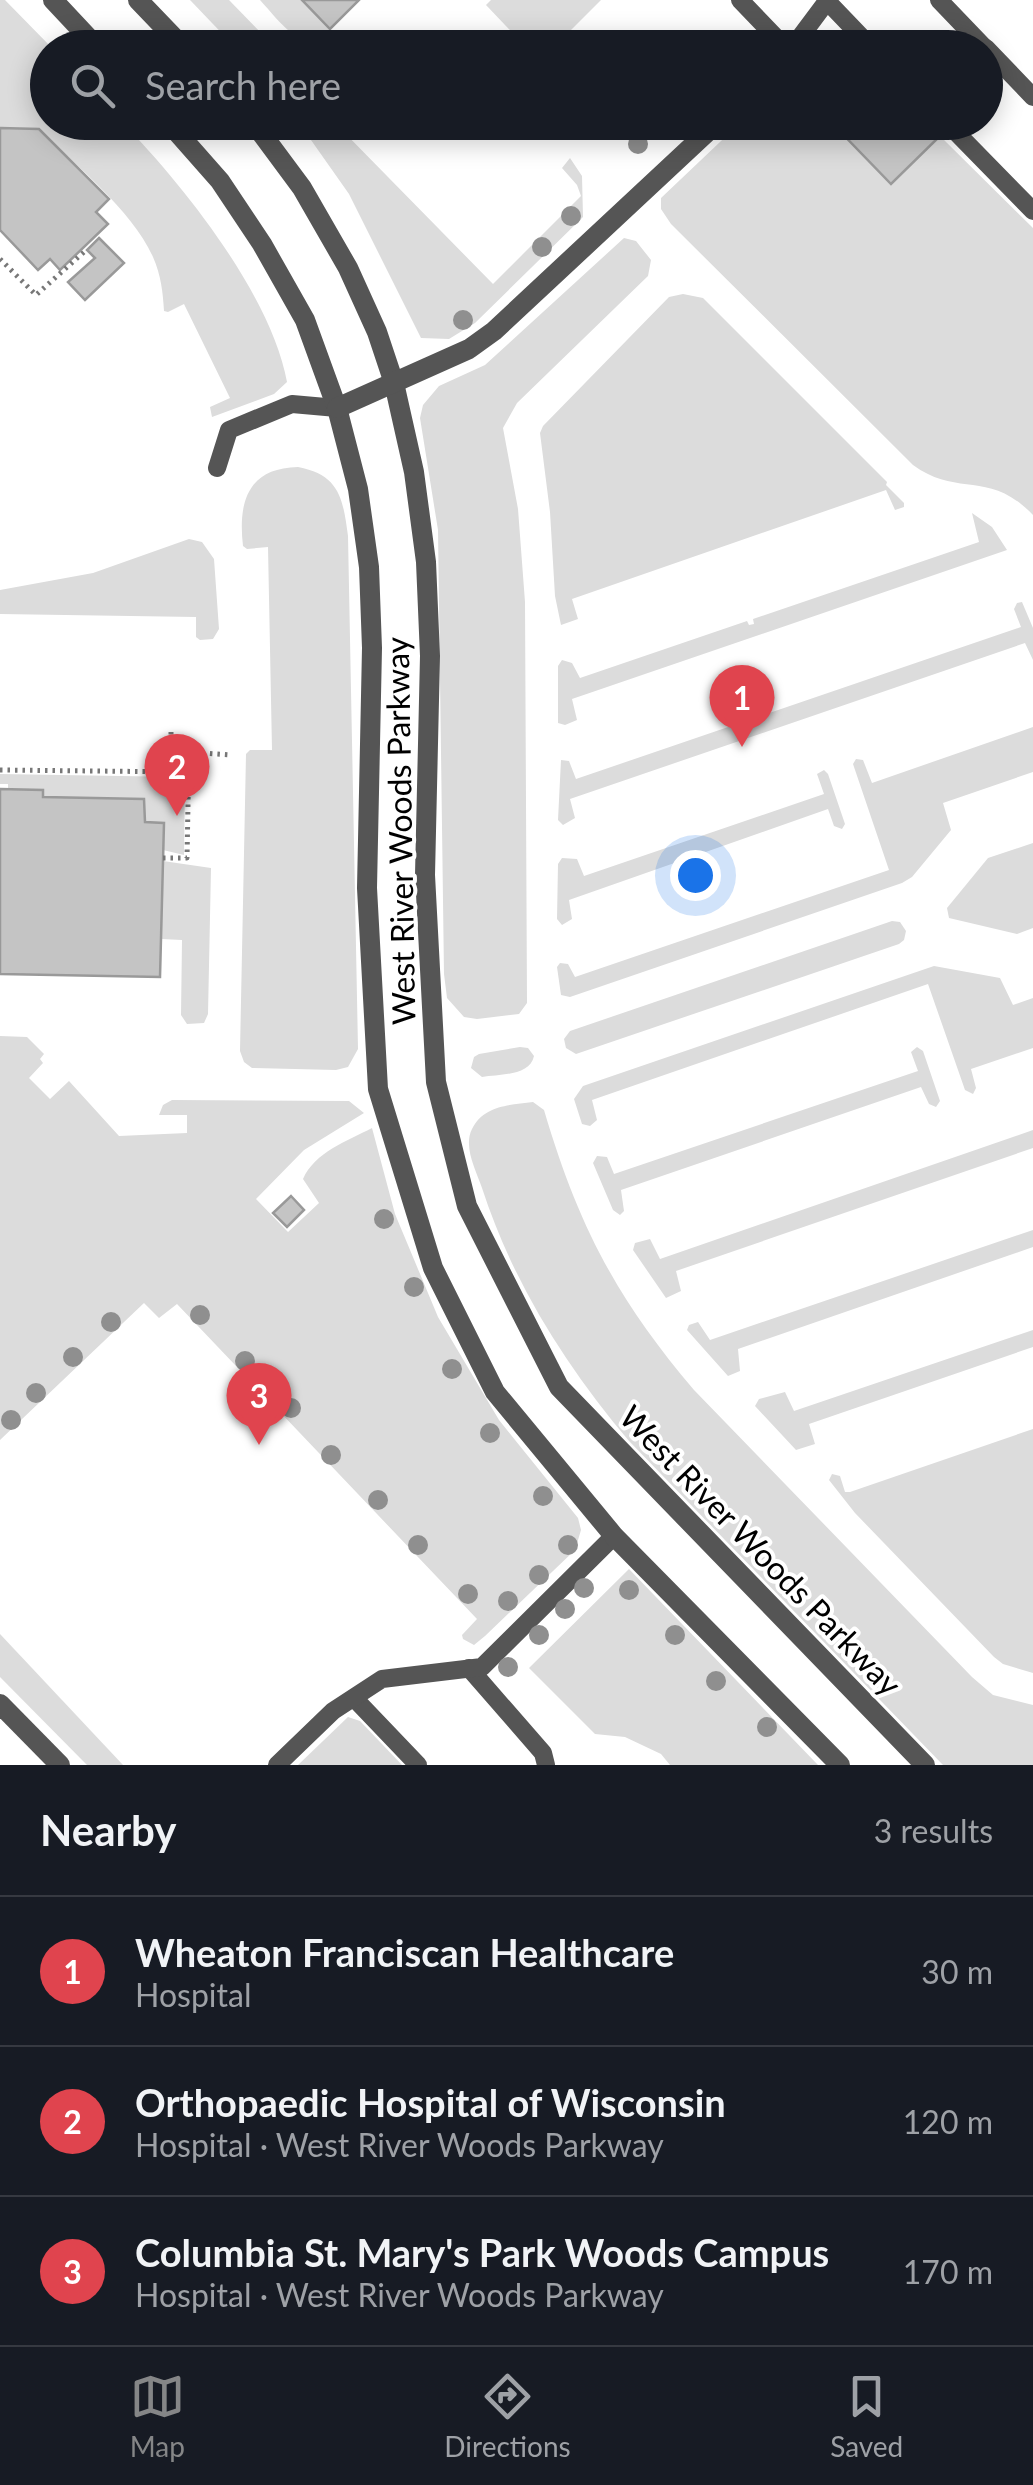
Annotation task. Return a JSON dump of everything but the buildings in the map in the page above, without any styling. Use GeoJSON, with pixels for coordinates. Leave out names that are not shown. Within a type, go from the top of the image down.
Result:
{"type":"FeatureCollection","features":[{"type":"Feature","properties":{"kind":"street"},"geometry":{"type":"LineString","coordinates":[[53,0],[81,30]]}},
{"type":"Feature","properties":{"kind":"street"},"geometry":{"type":"LineString","coordinates":[[138,0],[167,30]]}},
{"type":"Feature","properties":{"kind":"street","name":"West River Woods Parkway"},"geometry":{"type":"LineString","coordinates":[[184,140],[220,181],[305,320],[338,408],[358,489],[369,567],[372,648],[367,888],[378,1089],[433,1268],[496,1392],[614,1536],[840,1765]]}},
{"type":"Feature","properties":{"kind":"street","name":"West River Woods Parkway"},"geometry":{"type":"LineString","coordinates":[[266,140],[302,188],[348,268],[394,383],[414,472],[426,562],[430,656],[424,875],[436,1082],[467,1206],[560,1387],[925,1765]]}},
{"type":"Feature","properties":{"kind":"street"},"geometry":{"type":"LineString","coordinates":[[338,408],[469,348],[494,331],[699,140]]}},
{"type":"Feature","properties":{"kind":"street"},"geometry":{"type":"LineString","coordinates":[[0,1704],[60,1765]]}},
{"type":"Feature","properties":{"kind":"lane"},"geometry":{"type":"LineString","coordinates":[[740,0],[771,30]]}},
{"type":"Feature","properties":{"kind":"lane"},"geometry":{"type":"LineString","coordinates":[[939,0],[968,30]]}},
{"type":"Feature","properties":{"kind":"lane"},"geometry":{"type":"LineString","coordinates":[[804,30],[827,1],[855,30]]}},
{"type":"Feature","properties":{"kind":"lane"},"geometry":{"type":"LineString","coordinates":[[1003,67],[1033,98]]}},
{"type":"Feature","properties":{"kind":"lane"},"geometry":{"type":"LineString","coordinates":[[964,140],[1033,211]]}},
{"type":"Feature","properties":{"kind":"lane"},"geometry":{"type":"LineString","coordinates":[[218,468],[230,430],[292,404],[338,408]]}},
{"type":"Feature","properties":{"kind":"lane"},"geometry":{"type":"LineString","coordinates":[[277,1765],[333,1711],[382,1680],[482,1667],[614,1536]]}},
{"type":"Feature","properties":{"kind":"lane"},"geometry":{"type":"LineString","coordinates":[[470,1668],[544,1753],[546,1765]]}},
{"type":"Feature","properties":{"kind":"lane"},"geometry":{"type":"LineString","coordinates":[[354,1698],[418,1765]]}},
{"type":"Feature","properties":{"kind":"path"},"geometry":{"type":"LineString","coordinates":[[0,259],[36,295],[84,252]]}},
{"type":"Feature","properties":{"kind":"path"},"geometry":{"type":"LineString","coordinates":[[170,772],[171,732]]}},
{"type":"Feature","properties":{"kind":"path"},"geometry":{"type":"LineString","coordinates":[[172,751],[231,755]]}},
{"type":"Feature","properties":{"kind":"path"},"geometry":{"type":"LineString","coordinates":[[163,858],[187,858],[189,751]]}},
{"type":"Feature","properties":{"kind":"path"},"geometry":{"type":"LineString","coordinates":[[0,770],[189,772]]}},
{"type":"Feature","properties":{"kind":"shaded area"},"geometry":{"type":"Polygon","coordinates":[[[0,0],[5,0],[34,30],[30,30],[30,129],[0,128],[0,0]]]}},
{"type":"Feature","properties":{"kind":"shaded area"},"geometry":{"type":"Polygon","coordinates":[[[190,0],[229,0],[258,30],[219,30],[190,0]]]}},
{"type":"Feature","properties":{"kind":"shaded area"},"geometry":{"type":"Polygon","coordinates":[[[260,0],[302,0],[330,30],[288,30],[260,0]]]}},
{"type":"Feature","properties":{"kind":"shaded area"},"geometry":{"type":"Polygon","coordinates":[[[491,0],[601,0],[571,30],[510,30],[486,5],[491,0]]]}},
{"type":"Feature","properties":{"kind":"shaded area"},"geometry":{"type":"Polygon","coordinates":[[[51,140],[138,140],[172,178],[222,244],[263,314],[287,382],[274,394],[212,417],[210,407],[230,398],[184,304],[164,311],[156,264],[144,239],[102,189],[51,140]]]}},
{"type":"Feature","properties":{"kind":"shaded area"},"geometry":{"type":"Polygon","coordinates":[[[311,140],[352,140],[493,284],[581,196],[562,168],[570,158],[582,176],[583,217],[475,323],[449,339],[421,338],[349,194],[311,140]]]}},
{"type":"Feature","properties":{"kind":"shaded area"},"geometry":{"type":"Polygon","coordinates":[[[722,140],[848,140],[891,184],[936,140],[944,140],[1033,228],[1033,515],[1002,492],[945,480],[913,465],[671,224],[661,209],[661,198],[722,140]]]}},
{"type":"Feature","properties":{"kind":"shaded area"},"geometry":{"type":"Polygon","coordinates":[[[624,238],[636,241],[651,260],[648,276],[517,403],[503,428],[518,509],[525,602],[527,1003],[519,1014],[464,1017],[447,998],[444,974],[438,530],[420,418],[423,405],[439,386],[485,365],[624,238]]]}},
{"type":"Feature","properties":{"kind":"shaded area"},"geometry":{"type":"Polygon","coordinates":[[[683,294],[703,298],[887,482],[904,507],[895,510],[886,490],[572,599],[578,619],[561,625],[540,433],[669,297],[683,294]]]}},
{"type":"Feature","properties":{"kind":"shaded area"},"geometry":{"type":"Polygon","coordinates":[[[298,467],[323,476],[337,491],[348,536],[358,1049],[348,1067],[336,1070],[252,1068],[244,1062],[240,1051],[246,754],[250,750],[272,750],[268,547],[243,546],[242,516],[257,481],[281,469],[298,467]]]}},
{"type":"Feature","properties":{"kind":"shaded area"},"geometry":{"type":"Polygon","coordinates":[[[972,513],[992,527],[1007,550],[572,699],[577,720],[565,725],[558,723],[558,666],[562,660],[572,663],[580,678],[747,621],[754,624],[753,619],[979,542],[972,513]]]}},
{"type":"Feature","properties":{"kind":"shaded area"},"geometry":{"type":"Polygon","coordinates":[[[189,539],[202,542],[214,559],[219,629],[213,639],[196,637],[196,617],[0,614],[0,590],[93,573],[189,539]]]}},
{"type":"Feature","properties":{"kind":"shaded area"},"geometry":{"type":"Polygon","coordinates":[[[1022,602],[1033,628],[1033,660],[1025,643],[570,799],[575,818],[563,825],[558,820],[561,760],[569,761],[576,779],[1021,627],[1014,609],[1022,602]]]}},
{"type":"Feature","properties":{"kind":"shaded area"},"geometry":{"type":"Polygon","coordinates":[[[1033,727],[1033,772],[943,803],[951,830],[912,877],[902,883],[570,997],[561,995],[557,967],[560,963],[568,964],[575,977],[889,870],[853,764],[856,759],[863,760],[872,783],[1033,727]]]}},
{"type":"Feature","properties":{"kind":"shaded area"},"geometry":{"type":"Polygon","coordinates":[[[824,770],[845,824],[842,829],[834,826],[828,809],[569,900],[572,919],[562,925],[557,919],[558,864],[562,858],[577,859],[584,876],[824,794],[817,774],[824,770]]]}},
{"type":"Feature","properties":{"kind":"shaded area"},"geometry":{"type":"Polygon","coordinates":[[[0,774],[181,777],[185,782],[184,855],[163,850],[164,823],[145,822],[43,797],[43,790],[8,789],[8,784],[0,784],[0,774]]]}},
{"type":"Feature","properties":{"kind":"shaded area"},"geometry":{"type":"Polygon","coordinates":[[[1033,843],[1033,928],[1017,934],[949,918],[947,908],[988,858],[1033,843]]]}},
{"type":"Feature","properties":{"kind":"shaded area"},"geometry":{"type":"Polygon","coordinates":[[[163,861],[211,868],[208,1014],[204,1023],[187,1024],[181,1015],[182,940],[161,939],[163,861]]]}},
{"type":"Feature","properties":{"kind":"shaded area"},"geometry":{"type":"Polygon","coordinates":[[[892,921],[900,922],[906,931],[899,944],[576,1054],[566,1048],[564,1039],[570,1031],[892,921]]]}},
{"type":"Feature","properties":{"kind":"shaded area"},"geometry":{"type":"Polygon","coordinates":[[[934,966],[1000,978],[1013,1005],[1033,998],[1033,1048],[971,1069],[976,1088],[973,1094],[965,1090],[928,984],[592,1100],[597,1120],[590,1126],[582,1124],[574,1099],[583,1086],[934,966]]]}},
{"type":"Feature","properties":{"kind":"shaded area"},"geometry":{"type":"Polygon","coordinates":[[[0,1036],[27,1037],[44,1054],[40,1059],[43,1063],[29,1078],[50,1099],[69,1081],[119,1136],[187,1133],[187,1115],[159,1115],[163,1105],[172,1100],[349,1101],[364,1113],[304,1150],[256,1199],[288,1232],[319,1203],[303,1179],[315,1161],[372,1128],[395,1214],[438,1317],[499,1420],[578,1518],[581,1530],[575,1550],[474,1645],[462,1635],[477,1619],[177,1304],[159,1318],[144,1303],[0,1440],[0,1036]]]}},
{"type":"Feature","properties":{"kind":"shaded area"},"geometry":{"type":"Polygon","coordinates":[[[917,1047],[923,1051],[940,1101],[936,1107],[929,1104],[921,1087],[621,1190],[624,1211],[620,1215],[613,1210],[593,1163],[597,1156],[607,1157],[614,1174],[918,1071],[911,1052],[917,1047]]]}},
{"type":"Feature","properties":{"kind":"shaded area"},"geometry":{"type":"Polygon","coordinates":[[[528,1048],[534,1056],[521,1071],[482,1077],[471,1068],[479,1054],[528,1048]]]}},
{"type":"Feature","properties":{"kind":"shaded area"},"geometry":{"type":"Polygon","coordinates":[[[533,1102],[544,1110],[571,1189],[602,1259],[642,1324],[694,1390],[972,1677],[993,1695],[1033,1705],[1033,1765],[943,1765],[629,1441],[583,1383],[525,1290],[471,1158],[470,1136],[483,1115],[498,1108],[533,1102]]]}},
{"type":"Feature","properties":{"kind":"shaded area"},"geometry":{"type":"Polygon","coordinates":[[[1033,1130],[1033,1148],[676,1271],[681,1291],[666,1298],[633,1250],[635,1243],[650,1239],[660,1259],[1033,1130]]]}},
{"type":"Feature","properties":{"kind":"shaded area"},"geometry":{"type":"Polygon","coordinates":[[[1033,1230],[1033,1247],[738,1349],[740,1371],[728,1376],[687,1330],[698,1322],[710,1340],[1033,1230]]]}},
{"type":"Feature","properties":{"kind":"shaded area"},"geometry":{"type":"Polygon","coordinates":[[[1033,1330],[1033,1347],[809,1424],[815,1444],[796,1450],[755,1406],[759,1399],[785,1392],[794,1411],[1033,1330]]]}},
{"type":"Feature","properties":{"kind":"shaded area"},"geometry":{"type":"Polygon","coordinates":[[[1033,1429],[1033,1673],[1003,1664],[994,1657],[855,1513],[829,1480],[832,1474],[840,1476],[845,1492],[850,1492],[1033,1429]]]}},
{"type":"Feature","properties":{"kind":"shaded area"},"geometry":{"type":"Polygon","coordinates":[[[629,1569],[818,1765],[670,1765],[661,1754],[625,1737],[595,1734],[529,1668],[629,1569]]]}},
{"type":"Feature","properties":{"kind":"shaded area"},"geometry":{"type":"Polygon","coordinates":[[[0,1634],[123,1765],[87,1765],[0,1677],[0,1634]]]}},
{"type":"Feature","properties":{"kind":"shaded area"},"geometry":{"type":"Polygon","coordinates":[[[348,1717],[360,1721],[402,1765],[298,1765],[348,1717]]]}},
{"type":"Feature","properties":{"kind":"place","name":"Wheaton Franciscan Healthcare"},"geometry":{"type":"Point","coordinates":[742,747]}},
{"type":"Feature","properties":{"kind":"place","name":"Orthopaedic Hospital of Wisconsin"},"geometry":{"type":"Point","coordinates":[177,816]}},
{"type":"Feature","properties":{"kind":"place","name":"Columbia St. Mary's Park Woods Campus"},"geometry":{"type":"Point","coordinates":[259,1445]}}]}
